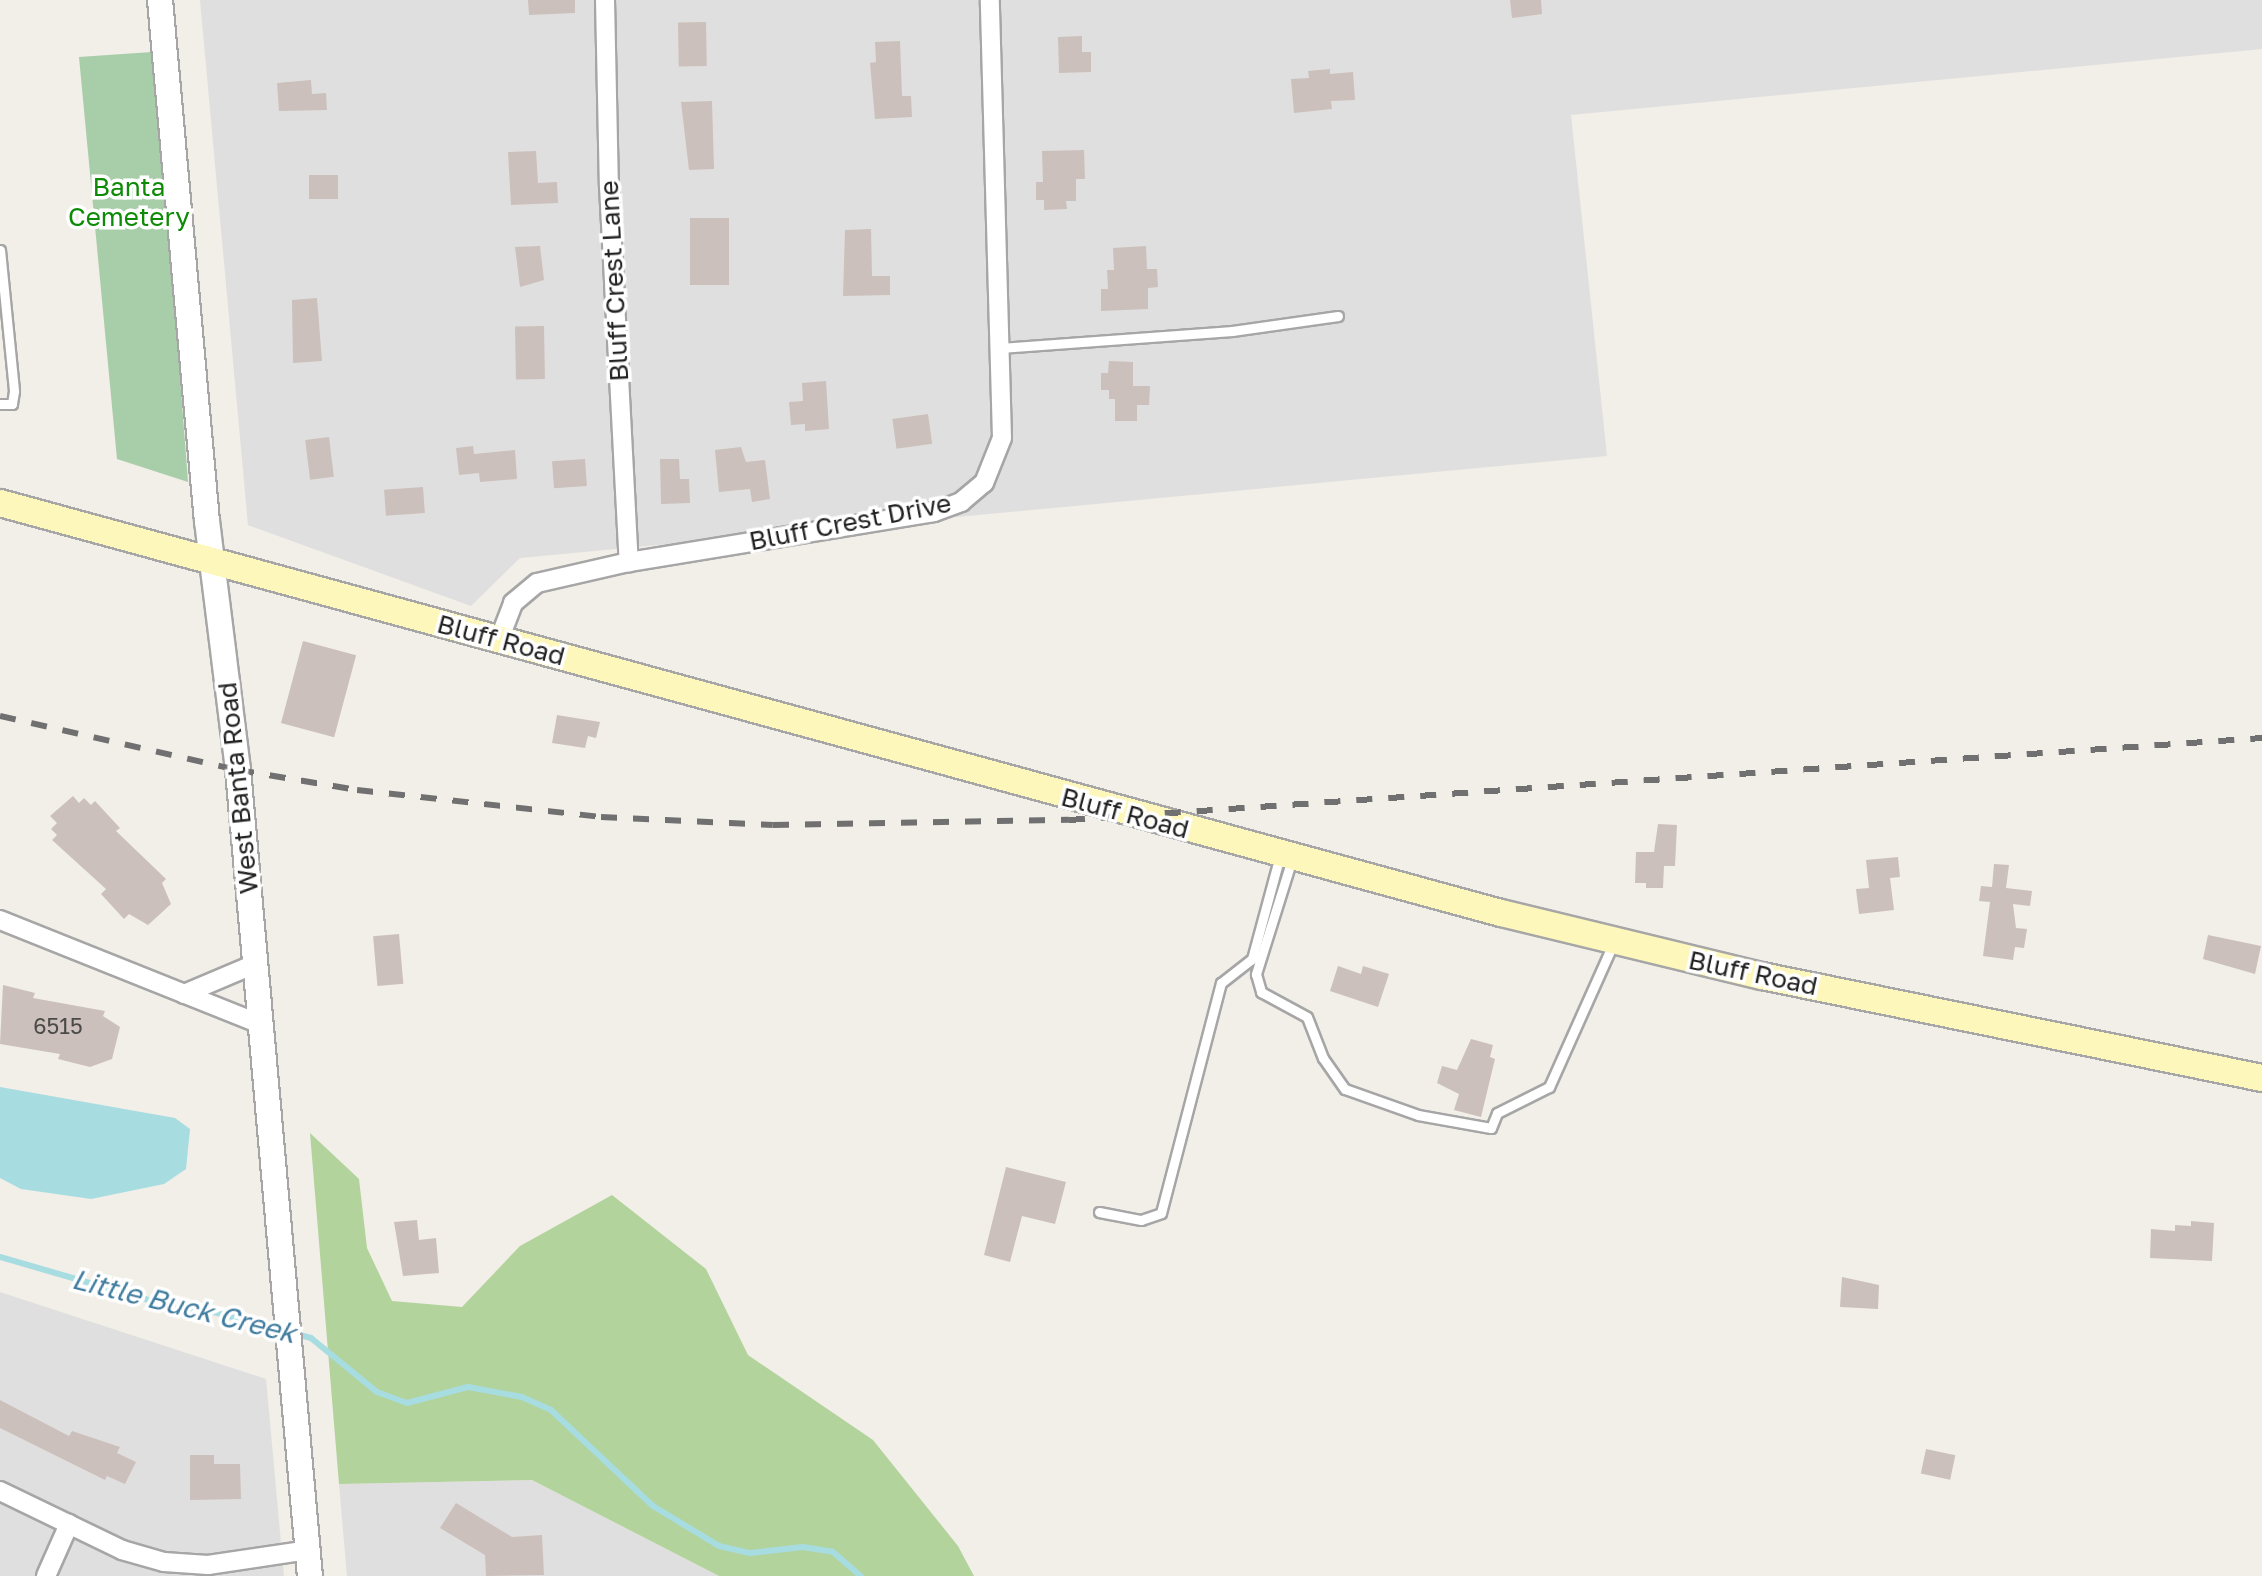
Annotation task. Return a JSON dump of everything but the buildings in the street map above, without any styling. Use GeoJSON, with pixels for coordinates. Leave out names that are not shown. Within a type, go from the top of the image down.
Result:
{"type":"FeatureCollection","features":[{"type":"Feature","properties":{"kind":"main road","name":"Bluff Road"},"geometry":{"type":"LineString","coordinates":[[0,503],[1286,857],[1614,941],[2262,1078]]}},
{"type":"Feature","properties":{"kind":"street","name":"West Banta Road"},"geometry":{"type":"LineString","coordinates":[[160,0],[255,964],[310,1576]]}},
{"type":"Feature","properties":{"kind":"street","name":"Bluff Crest Lane"},"geometry":{"type":"LineString","coordinates":[[605,0],[609,186],[629,562]]}},
{"type":"Feature","properties":{"kind":"street","name":"Bluff Crest Drive"},"geometry":{"type":"LineString","coordinates":[[499,640],[513,603],[526,587],[629,562],[934,512],[961,502],[984,483],[1000,448],[990,0]]}},
{"type":"Feature","properties":{"kind":"street"},"geometry":{"type":"LineString","coordinates":[[0,920],[260,1024]]}},
{"type":"Feature","properties":{"kind":"street"},"geometry":{"type":"LineString","coordinates":[[184,994],[255,964]]}},
{"type":"Feature","properties":{"kind":"street"},"geometry":{"type":"LineString","coordinates":[[0,1491],[135,1555],[179,1564],[308,1550]]}},
{"type":"Feature","properties":{"kind":"street"},"geometry":{"type":"LineString","coordinates":[[46,1576],[69,1524]]}},
{"type":"Feature","properties":{"kind":"lane"},"geometry":{"type":"LineString","coordinates":[[0,250],[14,391],[12,404],[0,404]]}},
{"type":"Feature","properties":{"kind":"lane"},"geometry":{"type":"LineString","coordinates":[[1000,348],[1232,331],[1338,316]]}},
{"type":"Feature","properties":{"kind":"lane"},"geometry":{"type":"LineString","coordinates":[[1286,857],[1256,974],[1261,992],[1307,1017],[1323,1058],[1345,1089],[1418,1115],[1491,1128],[1497,1113],[1549,1087],[1614,941]]}},
{"type":"Feature","properties":{"kind":"lane"},"geometry":{"type":"LineString","coordinates":[[1099,1212],[1141,1220],[1161,1213],[1221,983],[1252,959],[1286,857]]}},
{"type":"Feature","properties":{"kind":"shaded area"},"geometry":{"type":"Polygon","coordinates":[[[200,0],[2262,0],[2262,49],[1571,115],[1607,456],[520,558],[471,606],[248,525],[200,0]]]}},
{"type":"Feature","properties":{"kind":"shaded area"},"geometry":{"type":"Polygon","coordinates":[[[0,1292],[266,1379],[284,1576],[0,1576],[0,1292]]]}},
{"type":"Feature","properties":{"kind":"shaded area"},"geometry":{"type":"Polygon","coordinates":[[[532,1480],[719,1576],[347,1576],[339,1484],[532,1480]]]}},
{"type":"Feature","properties":{"kind":"green space","name":"Banta Cemetery"},"geometry":{"type":"Polygon","coordinates":[[[152,52],[188,482],[117,459],[79,57],[152,52]]]}},
{"type":"Feature","properties":{"kind":"green space"},"geometry":{"type":"Polygon","coordinates":[[[310,1133],[359,1179],[367,1248],[392,1301],[462,1307],[520,1246],[612,1195],[706,1269],[748,1355],[873,1440],[958,1546],[974,1576],[719,1576],[532,1480],[339,1484],[310,1133]]]}},
{"type":"Feature","properties":{"kind":"water"},"geometry":{"type":"Polygon","coordinates":[[[0,1087],[175,1118],[190,1129],[186,1169],[164,1184],[91,1199],[21,1189],[0,1178],[0,1087]]]}},
{"type":"Feature","properties":{"kind":"waterway","name":"Little Buck Creek"},"geometry":{"type":"LineString","coordinates":[[0,1257],[180,1309],[206,1310],[282,1330]]}},
{"type":"Feature","properties":{"kind":"waterway","name":"Little Buck Creek"},"geometry":{"type":"LineString","coordinates":[[293,1333],[311,1338],[377,1392],[407,1403],[468,1387],[522,1397],[551,1410],[653,1506],[719,1546],[750,1553],[803,1547],[833,1552],[861,1576]]}},
{"type":"Feature","properties":{"kind":"railway"},"geometry":{"type":"LineString","coordinates":[[0,716],[238,770],[357,790],[601,817],[773,825],[1069,820],[2262,738]]}}]}
